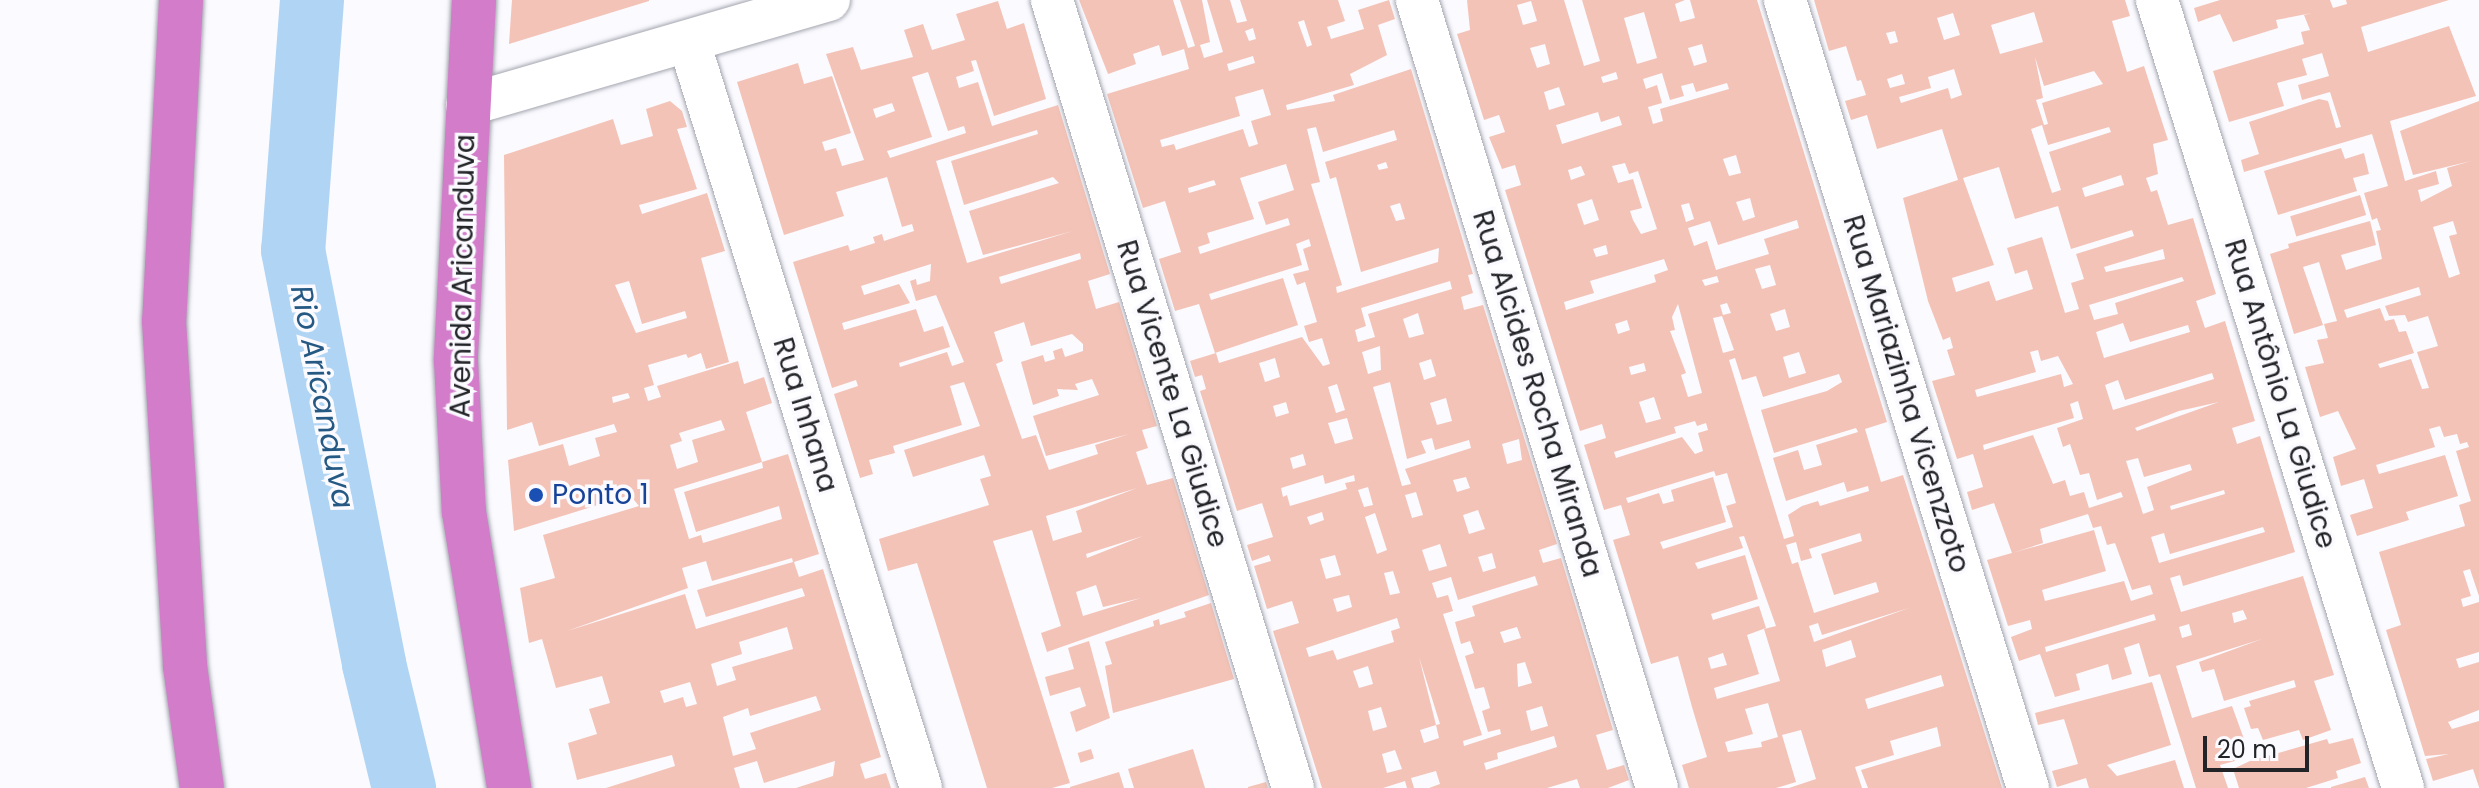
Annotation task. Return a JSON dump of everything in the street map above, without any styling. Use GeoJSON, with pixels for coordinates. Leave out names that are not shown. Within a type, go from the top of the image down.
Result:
{"type":"FeatureCollection","features":[{"type":"Feature","properties":{"kind":"highway","name":"Avenida Aricanduva"},"geometry":{"type":"LineString","coordinates":[[474,0],[456,361],[464,512],[509,788]]}},
{"type":"Feature","properties":{"kind":"highway"},"geometry":{"type":"LineString","coordinates":[[175,11],[164,321],[185,666],[202,788]]}},
{"type":"Feature","properties":{"kind":"street"},"geometry":{"type":"LineString","coordinates":[[467,105],[829,0]]}},
{"type":"Feature","properties":{"kind":"street","name":"Rua Vicente La Giudice"},"geometry":{"type":"LineString","coordinates":[[1052,0],[1293,788]]}},
{"type":"Feature","properties":{"kind":"street","name":"Rua Alcides Rocha Miranda"},"geometry":{"type":"LineString","coordinates":[[1417,0],[1657,788]]}},
{"type":"Feature","properties":{"kind":"street","name":"Rua Mariazinha Vicenzzoto"},"geometry":{"type":"LineString","coordinates":[[1785,0],[2028,788]]}},
{"type":"Feature","properties":{"kind":"street","name":"Rua Antônio La Giudice"},"geometry":{"type":"LineString","coordinates":[[2157,0],[2403,788]]}},
{"type":"Feature","properties":{"kind":"street","name":"Rua Inhana"},"geometry":{"type":"LineString","coordinates":[[689,42],[921,788]]}},
{"type":"Feature","properties":{"kind":"building"},"geometry":{"type":"Polygon","coordinates":[[[512,0],[649,0],[649,1],[509,44],[512,0]]]}},
{"type":"Feature","properties":{"kind":"building"},"geometry":{"type":"Polygon","coordinates":[[[1079,0],[1173,0],[1188,48],[1195,46],[1180,0],[1202,0],[1210,42],[1200,45],[1204,58],[1223,52],[1207,0],[1230,0],[1237,23],[1247,21],[1240,0],[1338,0],[1345,21],[1327,27],[1331,39],[1364,29],[1358,10],[1389,0],[1395,19],[1378,25],[1387,55],[1350,74],[1354,85],[1286,105],[1287,110],[1335,101],[1333,95],[1411,69],[1473,274],[1468,275],[1473,293],[1461,297],[1464,310],[1483,305],[1557,544],[1539,550],[1543,563],[1561,558],[1613,730],[1596,735],[1607,770],[1624,765],[1629,780],[1608,788],[1580,788],[1577,779],[1547,788],[1429,788],[1440,784],[1436,771],[1411,778],[1414,788],[1407,788],[1405,781],[1383,788],[1322,788],[1273,631],[1299,623],[1292,601],[1267,609],[1254,566],[1271,561],[1269,555],[1252,561],[1247,545],[1273,537],[1262,503],[1237,511],[1200,391],[1206,389],[1202,375],[1195,377],[1190,361],[1216,353],[1219,363],[1302,337],[1323,366],[1330,364],[1322,338],[1309,342],[1304,326],[1317,322],[1305,282],[1297,285],[1293,274],[1309,270],[1303,249],[1311,246],[1309,239],[1296,244],[1302,265],[1209,294],[1211,300],[1283,278],[1298,325],[1215,353],[1199,304],[1175,311],[1159,259],[1181,252],[1165,201],[1143,208],[1107,94],[1189,69],[1184,49],[1162,56],[1159,45],[1133,54],[1136,64],[1108,74],[1079,0]],[[1304,20],[1298,22],[1307,47],[1312,45],[1304,20]],[[1253,28],[1245,31],[1249,41],[1256,39],[1253,28]],[[1253,56],[1227,64],[1229,71],[1255,63],[1253,56]],[[1263,89],[1235,97],[1240,116],[1160,140],[1162,147],[1174,144],[1176,150],[1243,129],[1249,147],[1258,144],[1251,121],[1271,115],[1263,89]],[[1316,127],[1307,129],[1320,182],[1311,184],[1342,285],[1336,287],[1337,293],[1438,262],[1439,248],[1361,272],[1336,177],[1330,179],[1325,162],[1397,140],[1394,130],[1323,152],[1316,127]],[[1386,162],[1377,165],[1379,170],[1388,168],[1386,162]],[[1286,164],[1240,178],[1254,219],[1207,233],[1210,243],[1198,247],[1200,254],[1290,225],[1288,218],[1266,225],[1258,202],[1294,190],[1286,164]],[[1214,180],[1188,188],[1189,193],[1216,185],[1214,180]],[[1400,203],[1390,206],[1396,221],[1405,219],[1400,203]],[[1450,281],[1361,308],[1366,326],[1355,330],[1358,342],[1375,337],[1368,314],[1452,289],[1450,281]],[[1418,313],[1403,319],[1409,338],[1424,334],[1418,313]],[[1380,346],[1362,352],[1368,374],[1381,370],[1380,346]],[[1275,358],[1259,363],[1265,382],[1280,377],[1275,358]],[[1431,359],[1419,363],[1424,380],[1436,376],[1431,359]],[[1390,382],[1373,387],[1402,486],[1411,484],[1405,469],[1471,448],[1469,440],[1435,450],[1432,438],[1421,441],[1426,453],[1407,459],[1390,382]],[[1337,384],[1328,387],[1336,413],[1345,410],[1337,384]],[[1446,398],[1430,403],[1437,425],[1452,421],[1446,398]],[[1286,402],[1273,406],[1276,417],[1289,413],[1286,402]],[[1347,418],[1328,423],[1335,444],[1353,439],[1347,418]],[[1519,439],[1502,444],[1507,464],[1522,460],[1519,439]],[[1303,454],[1290,458],[1293,469],[1306,465],[1303,454]],[[1323,475],[1281,488],[1290,506],[1347,489],[1345,483],[1355,481],[1354,475],[1325,484],[1323,475]],[[1466,477],[1453,480],[1457,492],[1470,488],[1466,477]],[[1368,487],[1358,490],[1364,507],[1373,505],[1368,487]],[[1416,492],[1405,495],[1412,518],[1423,515],[1416,492]],[[1478,510],[1463,515],[1469,534],[1485,529],[1478,510]],[[1322,512],[1307,517],[1310,525],[1324,520],[1322,512]],[[1375,513],[1365,517],[1377,554],[1387,550],[1375,513]],[[1440,544],[1422,550],[1429,571],[1447,566],[1440,544]],[[1492,553],[1478,557],[1483,572],[1496,568],[1492,553]],[[1335,555],[1320,559],[1326,579],[1341,575],[1335,555]],[[1393,571],[1384,573],[1390,595],[1400,593],[1393,571]],[[1535,576],[1458,600],[1451,577],[1432,583],[1437,598],[1448,595],[1453,611],[1443,614],[1482,735],[1463,741],[1464,746],[1501,734],[1500,729],[1488,732],[1482,711],[1490,708],[1484,687],[1475,689],[1465,656],[1474,653],[1470,641],[1461,644],[1455,622],[1475,616],[1472,606],[1538,585],[1535,576]],[[1349,595],[1333,599],[1337,612],[1352,607],[1349,595]],[[1397,618],[1306,648],[1309,657],[1333,650],[1337,660],[1394,642],[1391,631],[1400,628],[1397,618]],[[1517,627],[1500,632],[1504,643],[1521,638],[1517,627]],[[1419,657],[1436,725],[1440,724],[1419,657]],[[1525,662],[1517,664],[1518,687],[1532,683],[1525,662]],[[1368,666],[1353,671],[1359,688],[1373,684],[1368,666]],[[1542,706],[1526,711],[1531,731],[1548,726],[1542,706]],[[1381,707],[1368,711],[1373,731],[1387,727],[1381,707]],[[1436,725],[1420,730],[1424,743],[1439,738],[1436,725]],[[1554,736],[1497,753],[1498,759],[1484,763],[1486,770],[1557,747],[1554,736]],[[1395,750],[1382,754],[1387,773],[1402,769],[1395,750]]]}},
{"type":"Feature","properties":{"kind":"building"},"geometry":{"type":"Polygon","coordinates":[[[1467,0],[1564,0],[1584,66],[1600,61],[1582,0],[1685,0],[1675,4],[1680,22],[1695,18],[1690,0],[1757,0],[1887,422],[1865,429],[1881,482],[1903,475],[2002,788],[1868,788],[1861,770],[1941,746],[1937,727],[1890,741],[1894,755],[1855,767],[1862,788],[1789,788],[1816,779],[1801,730],[1782,735],[1796,782],[1776,788],[1689,788],[1682,765],[1707,757],[1678,656],[1651,664],[1613,540],[1630,535],[1621,505],[1604,510],[1584,445],[1606,438],[1602,424],[1580,431],[1505,190],[1521,185],[1515,165],[1502,169],[1489,137],[1505,132],[1499,115],[1484,120],[1457,34],[1470,30],[1467,0]],[[1531,1],[1517,5],[1523,25],[1537,21],[1531,1]],[[1644,12],[1624,18],[1637,64],[1657,58],[1644,12]],[[1545,44],[1530,48],[1537,68],[1550,64],[1545,44]],[[1702,44],[1688,48],[1694,66],[1707,62],[1702,44]],[[1616,72],[1601,77],[1603,83],[1618,79],[1616,72]],[[1662,73],[1643,79],[1646,89],[1657,85],[1662,103],[1648,107],[1653,124],[1663,121],[1660,109],[1729,89],[1727,83],[1696,92],[1693,83],[1681,86],[1684,96],[1670,100],[1662,73]],[[1559,87],[1544,92],[1549,110],[1565,105],[1559,87]],[[1598,112],[1556,125],[1562,144],[1622,125],[1619,116],[1601,122],[1598,112]],[[1736,155],[1723,159],[1729,176],[1741,173],[1736,155]],[[1625,163],[1612,166],[1618,183],[1633,179],[1642,208],[1630,211],[1641,234],[1657,229],[1638,171],[1629,174],[1625,163]],[[1581,166],[1568,170],[1571,180],[1585,175],[1581,166]],[[1750,198],[1736,202],[1743,221],[1755,217],[1750,198]],[[1592,199],[1577,204],[1584,225],[1599,220],[1592,199]],[[1689,203],[1681,205],[1686,222],[1694,219],[1689,203]],[[1797,220],[1718,245],[1710,221],[1688,228],[1694,246],[1707,241],[1716,270],[1769,254],[1764,239],[1799,228],[1797,220]],[[1606,245],[1593,249],[1596,257],[1608,254],[1606,245]],[[1664,259],[1590,281],[1594,293],[1564,302],[1566,310],[1656,282],[1654,275],[1668,270],[1664,259]],[[1770,265],[1755,269],[1762,289],[1776,285],[1770,265]],[[1717,276],[1702,280],[1705,286],[1719,282],[1717,276]],[[1727,303],[1720,305],[1723,315],[1731,313],[1727,303]],[[1678,304],[1672,317],[1675,330],[1670,331],[1686,373],[1681,375],[1688,397],[1702,393],[1678,304]],[[1785,309],[1770,314],[1776,331],[1790,327],[1785,309]],[[1722,316],[1713,318],[1723,353],[1734,350],[1722,316]],[[1627,320],[1615,324],[1618,334],[1630,330],[1627,320]],[[1799,352],[1783,357],[1789,378],[1806,373],[1799,352]],[[1735,358],[1729,360],[1784,539],[1794,536],[1788,515],[1818,501],[1820,506],[1869,491],[1868,486],[1847,492],[1844,482],[1786,501],[1773,458],[1798,450],[1804,470],[1822,465],[1816,445],[1858,432],[1856,428],[1774,453],[1761,410],[1827,391],[1842,382],[1839,374],[1763,397],[1756,376],[1742,380],[1735,358]],[[1644,363],[1629,367],[1631,375],[1646,371],[1644,363]],[[1654,397],[1639,402],[1646,423],[1661,419],[1654,397]],[[1695,421],[1674,427],[1676,433],[1614,452],[1616,458],[1682,437],[1695,454],[1703,451],[1698,433],[1708,430],[1706,423],[1697,426],[1695,421]],[[1714,471],[1626,498],[1628,503],[1659,493],[1663,504],[1674,501],[1671,490],[1713,477],[1726,522],[1660,542],[1663,549],[1733,527],[1726,506],[1736,503],[1727,473],[1716,476],[1714,471]],[[1860,533],[1809,549],[1812,558],[1801,561],[1796,542],[1786,545],[1792,564],[1798,562],[1814,613],[1879,592],[1876,582],[1834,595],[1821,554],[1862,541],[1860,533]],[[1744,536],[1739,537],[1743,548],[1695,563],[1698,569],[1745,555],[1758,599],[1711,614],[1713,620],[1759,606],[1766,628],[1747,635],[1759,674],[1714,688],[1717,699],[1780,681],[1764,629],[1776,626],[1744,536]],[[1909,608],[1822,635],[1818,623],[1809,626],[1814,642],[1909,608]],[[1851,640],[1822,650],[1826,667],[1856,657],[1851,640]],[[1723,653],[1708,658],[1711,669],[1727,665],[1723,653]],[[1941,675],[1865,699],[1868,709],[1944,686],[1941,675]],[[1768,703],[1745,709],[1753,734],[1725,742],[1728,752],[1762,747],[1761,742],[1778,737],[1768,703]]]}},
{"type":"Feature","properties":{"kind":"building"},"geometry":{"type":"Polygon","coordinates":[[[1814,0],[2125,0],[2130,16],[2112,21],[2127,72],[2144,66],[2168,140],[2153,144],[2158,174],[2146,178],[2151,192],[2157,190],[2168,225],[2193,218],[2216,294],[2196,301],[2205,328],[2225,321],[2255,421],[2232,428],[2237,444],[2260,436],[2295,552],[2183,586],[2180,575],[2170,578],[2181,612],[2303,576],[2334,675],[2314,681],[2331,730],[2303,740],[2299,730],[2263,740],[2258,728],[2251,729],[2244,708],[2251,706],[2249,701],[2296,687],[2294,680],[2224,701],[2214,669],[2202,672],[2199,662],[2262,639],[2176,666],[2192,718],[2232,706],[2244,739],[2229,744],[2235,761],[2220,765],[2228,788],[2196,788],[2160,674],[2149,677],[2139,643],[2124,648],[2132,674],[2112,680],[2108,664],[2076,674],[2080,690],[2055,697],[2040,654],[2019,661],[2011,637],[2032,629],[2030,620],[2008,626],[1987,560],[2012,553],[1994,503],[1972,510],[1967,492],[1983,487],[1973,454],[1957,459],[1932,381],[1955,375],[1947,350],[1953,348],[1950,337],[1943,340],[1928,301],[1903,198],[1958,180],[1942,129],[1877,149],[1867,115],[1851,120],[1845,101],[1866,95],[1861,80],[1857,81],[1846,46],[1829,51],[1814,0]],[[2034,12],[1991,25],[2000,54],[2043,42],[2034,12]],[[1953,13],[1937,18],[1944,40],[1960,35],[1953,13]],[[1895,31],[1886,33],[1890,44],[1898,42],[1895,31]],[[2035,57],[2043,98],[2036,100],[2044,125],[2048,124],[2042,103],[2103,84],[2094,71],[2044,86],[2035,57]],[[1954,69],[1928,77],[1931,88],[1899,97],[1901,103],[1948,88],[1951,99],[1962,95],[1954,69]],[[1902,74],[1887,79],[1890,88],[1905,84],[1902,74]],[[2042,125],[2031,129],[2052,193],[2061,190],[2049,152],[2111,132],[2109,127],[2048,145],[2042,125]],[[1999,167],[1963,178],[1994,265],[1952,278],[1956,292],[1989,281],[1996,301],[2033,289],[2027,270],[2015,274],[2007,248],[2042,237],[2065,313],[2079,309],[2071,283],[2084,279],[2076,254],[2134,236],[2132,230],[2071,249],[2058,206],[2015,219],[1999,167]],[[2121,175],[2082,188],[2085,197],[2124,185],[2121,175]],[[2163,249],[2104,267],[2106,272],[2165,259],[2163,249]],[[2182,277],[2089,305],[2094,320],[2118,314],[2115,303],[2184,281],[2182,277]],[[2123,323],[2096,332],[2104,358],[2190,332],[2188,325],[2130,342],[2123,323]],[[2038,350],[2030,352],[2036,372],[1975,390],[1977,397],[2061,374],[2064,387],[2073,384],[2058,356],[2041,361],[2038,350]],[[2212,373],[2125,400],[2118,380],[2105,385],[2113,410],[2214,379],[2212,373]],[[2078,401],[2070,404],[2074,418],[1983,445],[1984,450],[2033,435],[2053,484],[2065,480],[2070,496],[2084,492],[2089,508],[2123,497],[2121,492],[2097,500],[2089,473],[2080,475],[2070,444],[2063,447],[2057,428],[2083,419],[2078,401]],[[2219,402],[2179,411],[2135,428],[2137,431],[2219,402]],[[2138,458],[2126,461],[2143,514],[2154,510],[2147,487],[2192,470],[2190,464],[2144,477],[2138,458]],[[2224,490],[2170,506],[2171,510],[2225,494],[2224,490]],[[2088,514],[2040,529],[2043,543],[2012,553],[2094,530],[2106,571],[2042,590],[2045,601],[2124,581],[2131,601],[2153,594],[2150,585],[2132,590],[2115,543],[2107,545],[2101,526],[2093,528],[2088,514]],[[2263,527],[2170,554],[2164,533],[2151,537],[2159,563],[2265,532],[2263,527]],[[2243,610],[2232,613],[2234,623],[2247,619],[2243,610]],[[2154,614],[2045,647],[2046,652],[2156,620],[2154,614]],[[2189,624],[2179,627],[2182,638],[2192,635],[2189,624]]]}},
{"type":"Feature","properties":{"kind":"building"},"geometry":{"type":"Polygon","coordinates":[[[2220,0],[2330,0],[2333,8],[2347,4],[2346,0],[2449,0],[2361,27],[2368,52],[2449,26],[2476,96],[2390,121],[2405,181],[2436,171],[2439,184],[2418,190],[2421,202],[2452,186],[2447,168],[2471,161],[2413,175],[2400,131],[2479,101],[2479,596],[2470,569],[2463,571],[2471,596],[2461,599],[2463,607],[2479,602],[2479,652],[2456,659],[2459,668],[2479,662],[2479,710],[2448,722],[2452,729],[2479,721],[2479,787],[2473,769],[2433,781],[2426,759],[2449,754],[2425,756],[2386,630],[2401,625],[2379,552],[2465,526],[2459,505],[2471,501],[2456,451],[2469,447],[2467,442],[2460,444],[2457,434],[2444,437],[2440,426],[2429,429],[2435,447],[2376,465],[2379,474],[2445,455],[2458,496],[2406,512],[2409,520],[2357,536],[2350,515],[2373,508],[2364,479],[2341,486],[2333,457],[2356,449],[2338,411],[2320,417],[2305,367],[2324,363],[2317,340],[2328,338],[2324,324],[2337,321],[2319,262],[2303,267],[2323,325],[2294,334],[2270,254],[2289,248],[2288,244],[2370,221],[2376,245],[2341,255],[2346,270],[2382,259],[2376,231],[2381,230],[2377,218],[2372,220],[2364,193],[2388,186],[2372,134],[2244,172],[2241,160],[2259,154],[2249,122],[2319,99],[2328,101],[2336,128],[2341,127],[2330,92],[2302,100],[2298,85],[2329,76],[2322,53],[2302,59],[2307,75],[2277,83],[2284,106],[2229,122],[2213,71],[2304,44],[2301,32],[2310,30],[2304,15],[2312,13],[2276,20],[2278,28],[2233,42],[2220,14],[2198,22],[2194,8],[2220,0]],[[2453,221],[2433,227],[2449,278],[2460,274],[2449,236],[2457,234],[2453,221]],[[2419,287],[2344,310],[2347,318],[2380,308],[2385,321],[2394,319],[2399,332],[2406,331],[2414,353],[2378,364],[2380,368],[2411,359],[2422,389],[2429,388],[2417,352],[2438,346],[2428,316],[2408,322],[2405,315],[2389,316],[2385,306],[2421,295],[2419,287]]]}},
{"type":"Feature","properties":{"kind":"building"},"geometry":{"type":"Polygon","coordinates":[[[998,1],[1007,29],[1024,23],[1046,99],[994,116],[976,60],[971,61],[974,71],[956,77],[959,88],[978,82],[992,126],[1058,105],[1110,274],[1088,281],[1096,309],[1119,302],[1157,426],[1142,430],[1148,448],[1136,452],[1147,485],[1173,478],[1209,595],[1047,652],[1041,633],[1061,626],[1032,530],[993,541],[1070,783],[1052,788],[987,788],[917,563],[888,571],[879,539],[989,505],[980,479],[991,476],[984,455],[913,477],[904,450],[980,426],[964,382],[950,386],[962,425],[893,446],[895,453],[869,460],[873,474],[860,478],[834,394],[858,386],[856,380],[832,388],[793,262],[848,245],[850,251],[875,243],[873,237],[882,234],[884,241],[914,231],[912,224],[902,227],[887,177],[836,192],[844,216],[784,235],[737,82],[798,63],[804,84],[832,76],[851,133],[822,142],[825,151],[836,148],[842,166],[864,160],[826,54],[853,47],[861,70],[913,57],[904,30],[923,24],[932,50],[965,40],[956,14],[998,1]],[[928,72],[912,77],[932,137],[887,151],[890,158],[966,133],[964,126],[948,131],[928,72]],[[892,103],[873,109],[876,118],[895,111],[892,103]],[[1037,130],[936,161],[967,263],[1073,231],[983,255],[969,211],[1059,183],[1053,177],[964,205],[951,161],[1038,134],[1037,130]],[[1080,253],[999,277],[1001,284],[1081,259],[1080,253]],[[931,264],[861,286],[864,295],[899,284],[910,303],[842,323],[844,330],[916,309],[924,332],[943,326],[950,347],[899,363],[900,367],[947,352],[952,366],[964,362],[936,295],[916,301],[910,281],[916,279],[917,285],[930,281],[931,264]],[[1024,322],[994,332],[1003,361],[996,364],[1022,439],[1036,435],[1049,470],[1098,454],[1095,445],[1129,434],[1046,456],[1033,416],[1099,395],[1092,379],[1075,384],[1078,390],[1057,389],[1059,396],[1033,405],[1021,362],[1043,355],[1045,362],[1055,359],[1053,351],[1062,348],[1065,357],[1083,351],[1083,344],[1072,334],[1031,346],[1024,322]],[[1137,488],[1046,516],[1053,541],[1082,532],[1076,511],[1137,488]],[[1143,536],[1086,554],[1087,558],[1143,536]],[[1096,585],[1076,592],[1083,616],[1141,598],[1103,607],[1096,585]]]}},
{"type":"Feature","properties":{"kind":"building"},"geometry":{"type":"Polygon","coordinates":[[[670,101],[682,111],[687,127],[677,129],[697,189],[639,205],[642,214],[707,193],[725,251],[701,258],[729,362],[706,369],[701,353],[648,365],[654,385],[644,388],[648,401],[661,397],[657,386],[738,361],[744,384],[764,377],[772,403],[746,412],[762,462],[788,454],[819,554],[794,562],[799,577],[823,569],[881,757],[860,764],[865,779],[886,773],[891,788],[796,788],[833,776],[835,761],[764,783],[757,761],[734,768],[740,788],[606,788],[675,766],[672,755],[577,780],[568,743],[597,734],[589,709],[610,703],[602,676],[556,688],[542,639],[529,643],[520,588],[555,578],[543,535],[639,506],[630,495],[514,531],[508,460],[563,444],[569,466],[600,456],[595,438],[617,432],[614,424],[539,446],[532,422],[507,430],[504,155],[613,119],[621,145],[653,136],[646,109],[670,101]],[[629,281],[615,285],[636,333],[687,318],[685,311],[642,324],[629,281]],[[628,393],[612,397],[613,403],[630,398],[628,393]],[[721,420],[679,433],[682,441],[670,445],[677,469],[698,462],[692,440],[725,430],[721,420]],[[762,462],[674,489],[689,539],[701,535],[703,543],[782,519],[779,506],[696,532],[684,492],[763,468],[762,462]],[[792,558],[712,581],[706,561],[682,568],[688,588],[567,631],[685,594],[696,629],[805,596],[802,588],[706,617],[697,590],[793,562],[792,558]],[[787,627],[739,642],[742,654],[711,664],[717,686],[736,680],[732,667],[793,649],[787,627]],[[690,682],[660,691],[664,703],[683,697],[686,707],[697,704],[690,682]],[[816,696],[750,716],[748,708],[723,717],[733,756],[756,749],[750,733],[821,710],[816,696]]]}},
{"type":"Feature","properties":{"kind":"building"},"geometry":{"type":"Polygon","coordinates":[[[2341,148],[2345,159],[2364,153],[2369,174],[2353,178],[2357,191],[2278,215],[2264,171],[2341,148]]]}},
{"type":"Feature","properties":{"kind":"building"},"geometry":{"type":"Polygon","coordinates":[[[2360,195],[2366,215],[2296,236],[2290,216],[2360,195]]]}},
{"type":"Feature","properties":{"kind":"building"},"geometry":{"type":"Polygon","coordinates":[[[1211,603],[1234,679],[1113,713],[1105,666],[1112,664],[1105,642],[1154,626],[1153,621],[1159,619],[1160,625],[1186,617],[1184,612],[1211,603]]]}},
{"type":"Feature","properties":{"kind":"building"},"geometry":{"type":"Polygon","coordinates":[[[1089,641],[1110,718],[1076,732],[1070,712],[1086,706],[1080,687],[1050,696],[1045,677],[1074,669],[1068,648],[1089,641]]]}},
{"type":"Feature","properties":{"kind":"building"},"geometry":{"type":"Polygon","coordinates":[[[2152,682],[2171,745],[2107,765],[2117,776],[2175,760],[2184,788],[2089,788],[2086,778],[2057,787],[2052,771],[2078,764],[2064,719],[2038,725],[2035,713],[2152,682]]]}},
{"type":"Feature","properties":{"kind":"building"},"geometry":{"type":"Polygon","coordinates":[[[2353,738],[2361,763],[2336,771],[2338,778],[2306,788],[2239,788],[2233,769],[2250,761],[2327,739],[2329,744],[2353,738]]]}},
{"type":"Feature","properties":{"kind":"building"},"geometry":{"type":"Polygon","coordinates":[[[1091,749],[1094,759],[1081,763],[1078,753],[1091,749]]]}},
{"type":"Feature","properties":{"kind":"building"},"geometry":{"type":"Polygon","coordinates":[[[1193,749],[1205,788],[1134,788],[1128,769],[1193,749]]]}},
{"type":"Feature","properties":{"kind":"building"},"geometry":{"type":"Polygon","coordinates":[[[1119,772],[1124,788],[1070,788],[1070,787],[1119,772]]]}},
{"type":"Feature","properties":{"kind":"building"},"geometry":{"type":"Polygon","coordinates":[[[2365,777],[2369,788],[2331,788],[2331,787],[2365,777]]]}},
{"type":"Feature","properties":{"kind":"building"},"geometry":{"type":"Polygon","coordinates":[[[1266,782],[1268,788],[1248,788],[1248,787],[1266,782]]]}},
{"type":"Feature","properties":{"kind":"waterway","name":"Rio Aricanduva"},"geometry":{"type":"LineString","coordinates":[[312,0],[293,250],[374,664],[404,788]]}},
{"type":"Feature","properties":{"kind":"place","name":"Ponto 1"},"geometry":{"type":"Point","coordinates":[536,495]}}]}
